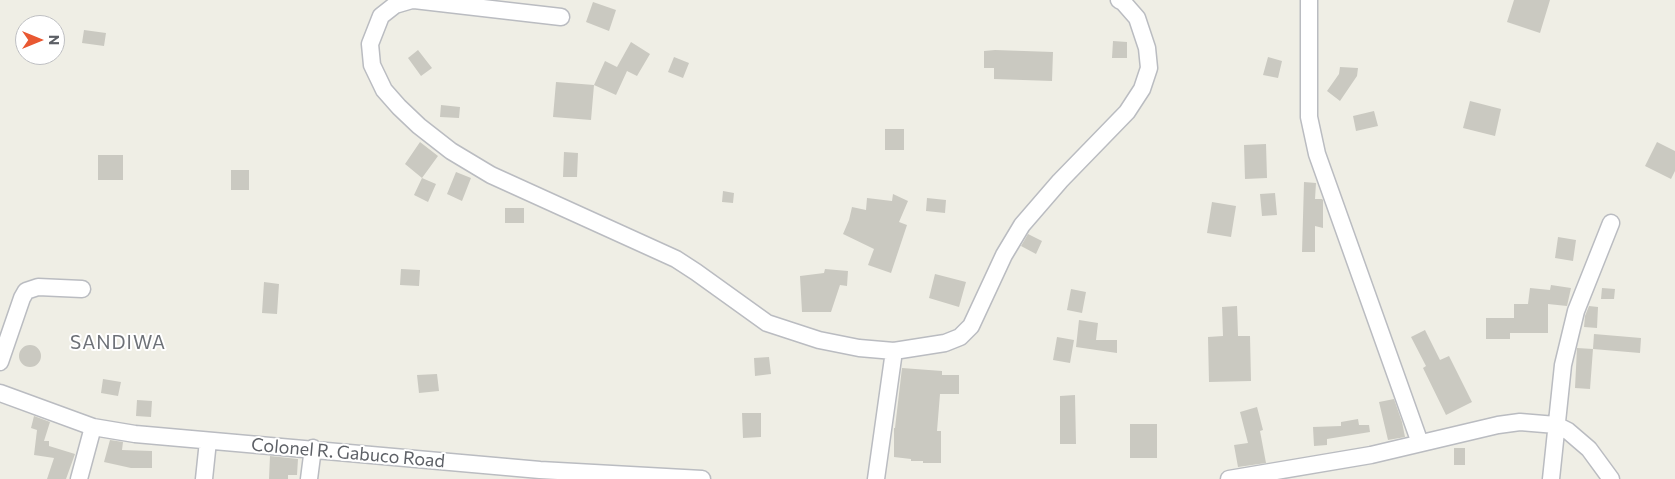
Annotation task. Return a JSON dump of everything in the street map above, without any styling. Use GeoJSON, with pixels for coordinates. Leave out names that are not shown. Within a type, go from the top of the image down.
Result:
{"type":"FeatureCollection","features":[{"type":"Feature","properties":{"kind":"street"},"geometry":{"type":"LineString","coordinates":[[561,17],[413,0],[395,6],[381,16],[370,44],[372,65],[384,90],[419,126],[451,151],[491,175],[676,259],[767,323],[819,340],[859,348],[894,351],[945,343],[960,337],[971,326],[1004,255],[1022,225],[1060,181],[1127,112],[1142,89],[1149,68],[1147,48],[1137,18],[1119,0]]}},
{"type":"Feature","properties":{"kind":"street"},"geometry":{"type":"LineString","coordinates":[[1309,0],[1309,117],[1317,154],[1420,443]]}},
{"type":"Feature","properties":{"kind":"street"},"geometry":{"type":"LineString","coordinates":[[1552,479],[1563,365],[1576,312],[1611,223]]}},
{"type":"Feature","properties":{"kind":"street"},"geometry":{"type":"LineString","coordinates":[[0,362],[26,291],[38,287],[82,290]]}},
{"type":"Feature","properties":{"kind":"street"},"geometry":{"type":"LineString","coordinates":[[876,479],[894,351]]}},
{"type":"Feature","properties":{"kind":"street","name":"Colonel R. Gabuco Road"},"geometry":{"type":"LineString","coordinates":[[0,393],[93,427],[136,434],[313,448],[469,471],[540,470],[702,479]]}},
{"type":"Feature","properties":{"kind":"street"},"geometry":{"type":"LineString","coordinates":[[1229,479],[1348,459],[1498,425],[1520,422],[1556,425],[1568,431],[1589,449],[1610,479]]}},
{"type":"Feature","properties":{"kind":"street"},"geometry":{"type":"LineString","coordinates":[[79,479],[93,427]]}},
{"type":"Feature","properties":{"kind":"street"},"geometry":{"type":"LineString","coordinates":[[204,479],[208,441]]}},
{"type":"Feature","properties":{"kind":"street"},"geometry":{"type":"LineString","coordinates":[[309,479],[313,448]]}},
{"type":"Feature","properties":{"kind":"building"},"geometry":{"type":"Polygon","coordinates":[[[1514,0],[1550,0],[1540,33],[1507,22],[1514,0]]]}},
{"type":"Feature","properties":{"kind":"building"},"geometry":{"type":"Polygon","coordinates":[[[593,2],[616,10],[609,31],[586,22],[593,2]]]}},
{"type":"Feature","properties":{"kind":"building"},"geometry":{"type":"Polygon","coordinates":[[[84,30],[106,33],[104,46],[82,43],[84,30]]]}},
{"type":"Feature","properties":{"kind":"building"},"geometry":{"type":"Polygon","coordinates":[[[1113,41],[1127,42],[1127,58],[1112,58],[1113,41]]]}},
{"type":"Feature","properties":{"kind":"building"},"geometry":{"type":"Polygon","coordinates":[[[631,42],[650,54],[637,76],[627,71],[616,95],[594,85],[605,61],[617,67],[631,42]]]}},
{"type":"Feature","properties":{"kind":"building"},"geometry":{"type":"Polygon","coordinates":[[[418,50],[432,68],[421,76],[408,58],[418,50]]]}},
{"type":"Feature","properties":{"kind":"building"},"geometry":{"type":"Polygon","coordinates":[[[984,51],[1053,52],[1052,81],[994,79],[994,68],[984,68],[984,51]]]}},
{"type":"Feature","properties":{"kind":"building"},"geometry":{"type":"Polygon","coordinates":[[[674,57],[689,63],[683,78],[668,72],[674,57]]]}},
{"type":"Feature","properties":{"kind":"building"},"geometry":{"type":"Polygon","coordinates":[[[1268,57],[1282,61],[1278,78],[1263,75],[1268,57]]]}},
{"type":"Feature","properties":{"kind":"building"},"geometry":{"type":"Polygon","coordinates":[[[1340,67],[1358,68],[1357,76],[1340,101],[1327,91],[1339,74],[1340,67]]]}},
{"type":"Feature","properties":{"kind":"building"},"geometry":{"type":"Polygon","coordinates":[[[556,82],[594,85],[591,120],[553,117],[556,82]]]}},
{"type":"Feature","properties":{"kind":"building"},"geometry":{"type":"Polygon","coordinates":[[[1470,101],[1501,109],[1495,136],[1463,128],[1470,101]]]}},
{"type":"Feature","properties":{"kind":"building"},"geometry":{"type":"Polygon","coordinates":[[[441,105],[460,107],[459,118],[440,117],[441,105]]]}},
{"type":"Feature","properties":{"kind":"building"},"geometry":{"type":"Polygon","coordinates":[[[1374,111],[1378,126],[1356,131],[1353,116],[1374,111]]]}},
{"type":"Feature","properties":{"kind":"building"},"geometry":{"type":"Polygon","coordinates":[[[885,129],[904,129],[904,150],[885,150],[885,129]]]}},
{"type":"Feature","properties":{"kind":"building"},"geometry":{"type":"Polygon","coordinates":[[[420,142],[438,156],[422,178],[405,164],[420,142]]]}},
{"type":"Feature","properties":{"kind":"building"},"geometry":{"type":"Polygon","coordinates":[[[1657,142],[1675,151],[1675,171],[1671,179],[1645,166],[1657,142]]]}},
{"type":"Feature","properties":{"kind":"building"},"geometry":{"type":"Polygon","coordinates":[[[1266,144],[1267,178],[1245,179],[1244,145],[1266,144]]]}},
{"type":"Feature","properties":{"kind":"building"},"geometry":{"type":"Polygon","coordinates":[[[564,152],[578,153],[577,177],[563,177],[564,152]]]}},
{"type":"Feature","properties":{"kind":"building"},"geometry":{"type":"Polygon","coordinates":[[[98,155],[123,155],[123,180],[98,180],[98,155]]]}},
{"type":"Feature","properties":{"kind":"building"},"geometry":{"type":"Polygon","coordinates":[[[231,170],[249,170],[249,190],[231,190],[231,170]]]}},
{"type":"Feature","properties":{"kind":"building"},"geometry":{"type":"Polygon","coordinates":[[[456,172],[471,178],[462,201],[447,194],[456,172]]]}},
{"type":"Feature","properties":{"kind":"building"},"geometry":{"type":"Polygon","coordinates":[[[422,178],[436,184],[428,202],[414,195],[422,178]]]}},
{"type":"Feature","properties":{"kind":"building"},"geometry":{"type":"Polygon","coordinates":[[[1304,182],[1316,183],[1315,199],[1323,200],[1323,228],[1315,226],[1315,252],[1302,252],[1304,182]]]}},
{"type":"Feature","properties":{"kind":"building"},"geometry":{"type":"Polygon","coordinates":[[[723,191],[734,193],[733,203],[722,202],[723,191]]]}},
{"type":"Feature","properties":{"kind":"building"},"geometry":{"type":"Polygon","coordinates":[[[1275,193],[1277,215],[1262,216],[1260,194],[1275,193]]]}},
{"type":"Feature","properties":{"kind":"building"},"geometry":{"type":"Polygon","coordinates":[[[893,194],[908,201],[899,222],[907,225],[891,273],[868,265],[874,249],[843,234],[852,207],[866,210],[867,198],[892,201],[893,194]]]}},
{"type":"Feature","properties":{"kind":"building"},"geometry":{"type":"Polygon","coordinates":[[[927,198],[946,200],[945,213],[926,211],[927,198]]]}},
{"type":"Feature","properties":{"kind":"building"},"geometry":{"type":"Polygon","coordinates":[[[1212,202],[1236,206],[1231,237],[1207,233],[1212,202]]]}},
{"type":"Feature","properties":{"kind":"building"},"geometry":{"type":"Polygon","coordinates":[[[505,208],[524,208],[524,223],[505,223],[505,208]]]}},
{"type":"Feature","properties":{"kind":"building"},"geometry":{"type":"Polygon","coordinates":[[[1028,234],[1042,241],[1036,254],[1021,246],[1028,234]]]}},
{"type":"Feature","properties":{"kind":"building"},"geometry":{"type":"Polygon","coordinates":[[[1558,237],[1576,240],[1573,261],[1555,258],[1558,237]]]}},
{"type":"Feature","properties":{"kind":"building"},"geometry":{"type":"Polygon","coordinates":[[[401,269],[420,270],[419,286],[400,285],[401,269]]]}},
{"type":"Feature","properties":{"kind":"building"},"geometry":{"type":"Polygon","coordinates":[[[825,269],[848,271],[847,286],[840,285],[831,312],[802,312],[800,276],[824,273],[825,269]]]}},
{"type":"Feature","properties":{"kind":"building"},"geometry":{"type":"Polygon","coordinates":[[[935,274],[966,282],[959,307],[929,298],[935,274]]]}},
{"type":"Feature","properties":{"kind":"building"},"geometry":{"type":"Polygon","coordinates":[[[264,282],[279,284],[277,314],[262,313],[264,282]]]}},
{"type":"Feature","properties":{"kind":"building"},"geometry":{"type":"Polygon","coordinates":[[[1551,285],[1571,288],[1567,306],[1548,304],[1548,333],[1510,333],[1510,339],[1486,339],[1486,318],[1514,318],[1514,304],[1528,304],[1530,288],[1550,290],[1551,285]]]}},
{"type":"Feature","properties":{"kind":"building"},"geometry":{"type":"Polygon","coordinates":[[[1602,288],[1615,289],[1614,299],[1601,299],[1602,288]]]}},
{"type":"Feature","properties":{"kind":"building"},"geometry":{"type":"Polygon","coordinates":[[[1071,289],[1086,292],[1082,313],[1067,310],[1071,289]]]}},
{"type":"Feature","properties":{"kind":"building"},"geometry":{"type":"Polygon","coordinates":[[[1237,306],[1238,336],[1250,336],[1251,381],[1209,382],[1208,337],[1223,336],[1222,307],[1237,306]]]}},
{"type":"Feature","properties":{"kind":"building"},"geometry":{"type":"Polygon","coordinates":[[[1589,306],[1598,307],[1597,328],[1584,327],[1585,316],[1589,306]]]}},
{"type":"Feature","properties":{"kind":"building"},"geometry":{"type":"Polygon","coordinates":[[[1079,320],[1098,323],[1096,340],[1117,340],[1117,353],[1076,347],[1079,320]]]}},
{"type":"Feature","properties":{"kind":"building"},"geometry":{"type":"Polygon","coordinates":[[[1425,330],[1440,360],[1449,356],[1472,402],[1446,415],[1423,368],[1426,366],[1411,337],[1425,330]]]}},
{"type":"Feature","properties":{"kind":"building"},"geometry":{"type":"Polygon","coordinates":[[[1594,334],[1641,338],[1640,353],[1593,349],[1594,334]]]}},
{"type":"Feature","properties":{"kind":"building"},"geometry":{"type":"Polygon","coordinates":[[[1057,337],[1074,340],[1070,363],[1053,360],[1057,337]]]}},
{"type":"Feature","properties":{"kind":"building"},"geometry":{"type":"Polygon","coordinates":[[[30,345],[38,348],[41,356],[38,364],[30,367],[22,364],[19,356],[22,348],[30,345]]]}},
{"type":"Feature","properties":{"kind":"building"},"geometry":{"type":"Polygon","coordinates":[[[1577,348],[1593,349],[1590,389],[1575,388],[1577,348]]]}},
{"type":"Feature","properties":{"kind":"building"},"geometry":{"type":"Polygon","coordinates":[[[769,357],[771,374],[755,376],[754,358],[769,357]]]}},
{"type":"Feature","properties":{"kind":"building"},"geometry":{"type":"Polygon","coordinates":[[[902,368],[942,371],[942,375],[959,375],[959,394],[940,394],[937,431],[941,431],[941,463],[923,463],[923,461],[911,461],[911,459],[894,457],[894,428],[902,368]]]}},
{"type":"Feature","properties":{"kind":"building"},"geometry":{"type":"Polygon","coordinates":[[[437,374],[439,391],[419,393],[417,375],[437,374]]]}},
{"type":"Feature","properties":{"kind":"building"},"geometry":{"type":"Polygon","coordinates":[[[103,379],[121,382],[118,396],[101,393],[103,379]]]}},
{"type":"Feature","properties":{"kind":"building"},"geometry":{"type":"Polygon","coordinates":[[[1075,395],[1076,444],[1060,444],[1060,396],[1075,395]]]}},
{"type":"Feature","properties":{"kind":"building"},"geometry":{"type":"Polygon","coordinates":[[[1394,399],[1405,437],[1388,440],[1379,402],[1394,399]]]}},
{"type":"Feature","properties":{"kind":"building"},"geometry":{"type":"Polygon","coordinates":[[[137,400],[152,401],[151,417],[136,416],[137,400]]]}},
{"type":"Feature","properties":{"kind":"building"},"geometry":{"type":"Polygon","coordinates":[[[1257,407],[1263,430],[1260,431],[1266,463],[1238,467],[1234,445],[1248,443],[1240,412],[1257,407]]]}},
{"type":"Feature","properties":{"kind":"building"},"geometry":{"type":"Polygon","coordinates":[[[742,413],[761,413],[761,437],[743,438],[742,413]]]}},
{"type":"Feature","properties":{"kind":"building"},"geometry":{"type":"Polygon","coordinates":[[[34,416],[50,422],[44,441],[49,441],[49,446],[75,454],[66,479],[47,479],[54,458],[34,455],[37,430],[31,428],[34,416]]]}},
{"type":"Feature","properties":{"kind":"building"},"geometry":{"type":"Polygon","coordinates":[[[1358,419],[1359,425],[1369,425],[1370,432],[1327,439],[1327,445],[1314,446],[1313,427],[1341,426],[1341,422],[1358,419]]]}},
{"type":"Feature","properties":{"kind":"building"},"geometry":{"type":"Polygon","coordinates":[[[1130,424],[1157,424],[1157,458],[1130,458],[1130,424]]]}},
{"type":"Feature","properties":{"kind":"building"},"geometry":{"type":"Polygon","coordinates":[[[110,440],[123,442],[122,450],[152,451],[152,468],[131,468],[104,462],[110,440]]]}},
{"type":"Feature","properties":{"kind":"building"},"geometry":{"type":"Polygon","coordinates":[[[1454,448],[1465,448],[1465,465],[1454,465],[1454,448]]]}},
{"type":"Feature","properties":{"kind":"building"},"geometry":{"type":"Polygon","coordinates":[[[270,456],[298,459],[297,475],[288,475],[288,479],[269,479],[270,456]]]}},
{"type":"Feature","properties":{"kind":"district","name":"SANDIWA"},"geometry":{"type":"Point","coordinates":[118,343]}}]}
